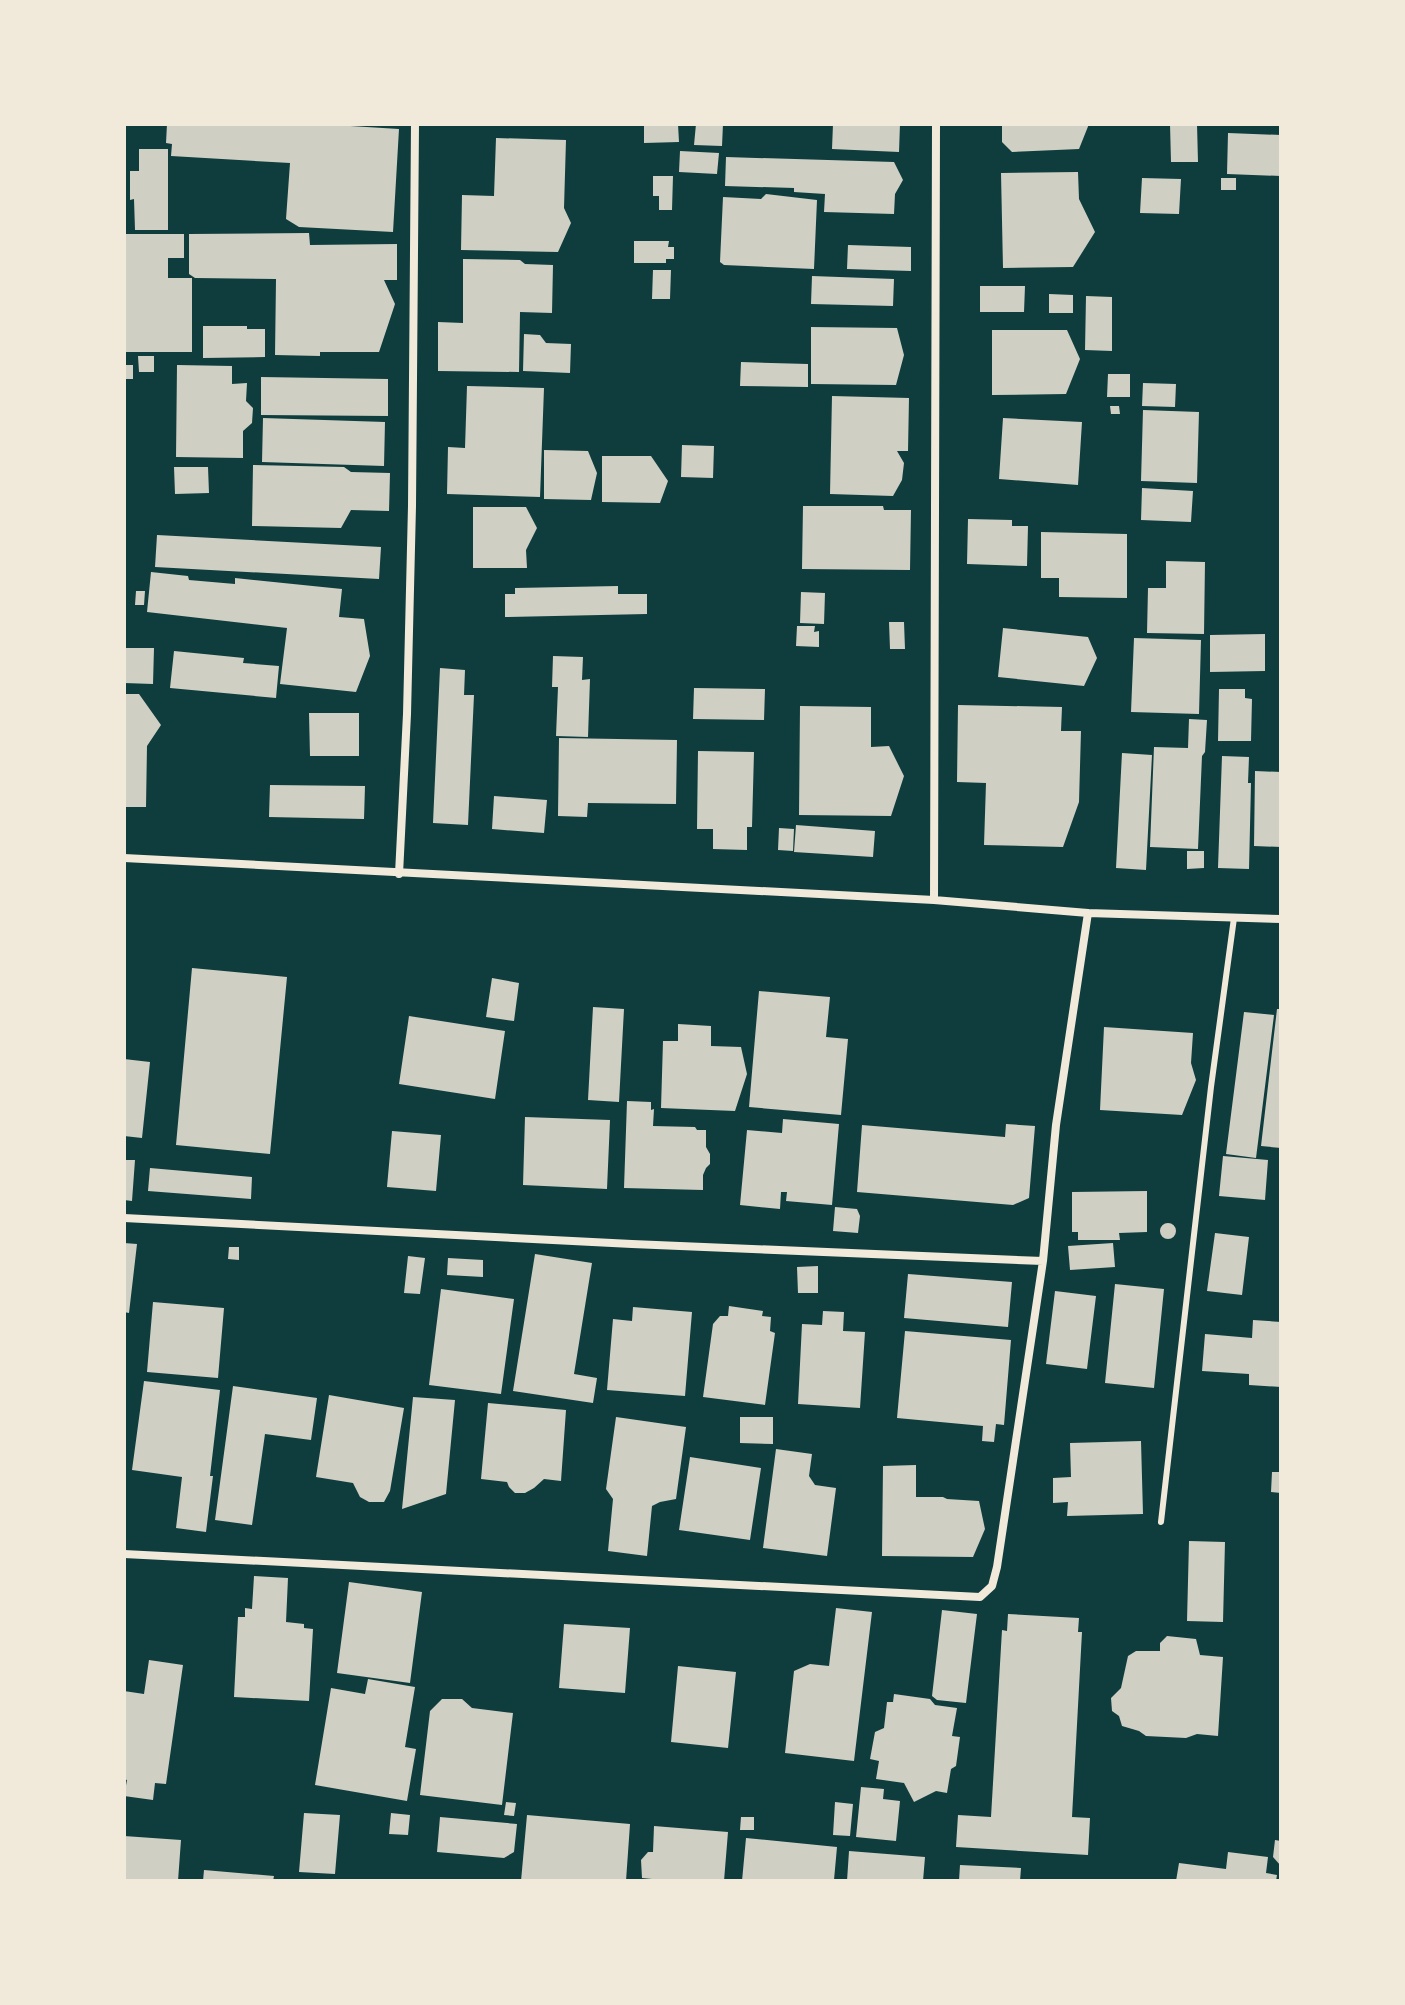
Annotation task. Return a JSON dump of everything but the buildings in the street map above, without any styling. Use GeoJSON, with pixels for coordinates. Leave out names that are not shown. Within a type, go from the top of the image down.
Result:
{"type":"FeatureCollection","features":[{"type":"Feature","properties":{"kind":"street"},"geometry":{"type":"LineString","coordinates":[[399,874],[408,699],[415,124]]}},
{"type":"Feature","properties":{"kind":"street"},"geometry":{"type":"LineString","coordinates":[[934,900],[936,124]]}},
{"type":"Feature","properties":{"kind":"street"},"geometry":{"type":"LineString","coordinates":[[124,858],[934,900],[1088,913],[1281,919]]}},
{"type":"Feature","properties":{"kind":"street"},"geometry":{"type":"LineString","coordinates":[[124,1554],[980,1597],[992,1586],[997,1567],[1043,1261],[1056,1125],[1088,913]]}},
{"type":"Feature","properties":{"kind":"street"},"geometry":{"type":"LineString","coordinates":[[124,1218],[1043,1261]]}},
{"type":"Feature","properties":{"kind":"lane"},"geometry":{"type":"LineString","coordinates":[[1161,1522],[1211,1087],[1234,918]]}}]}
